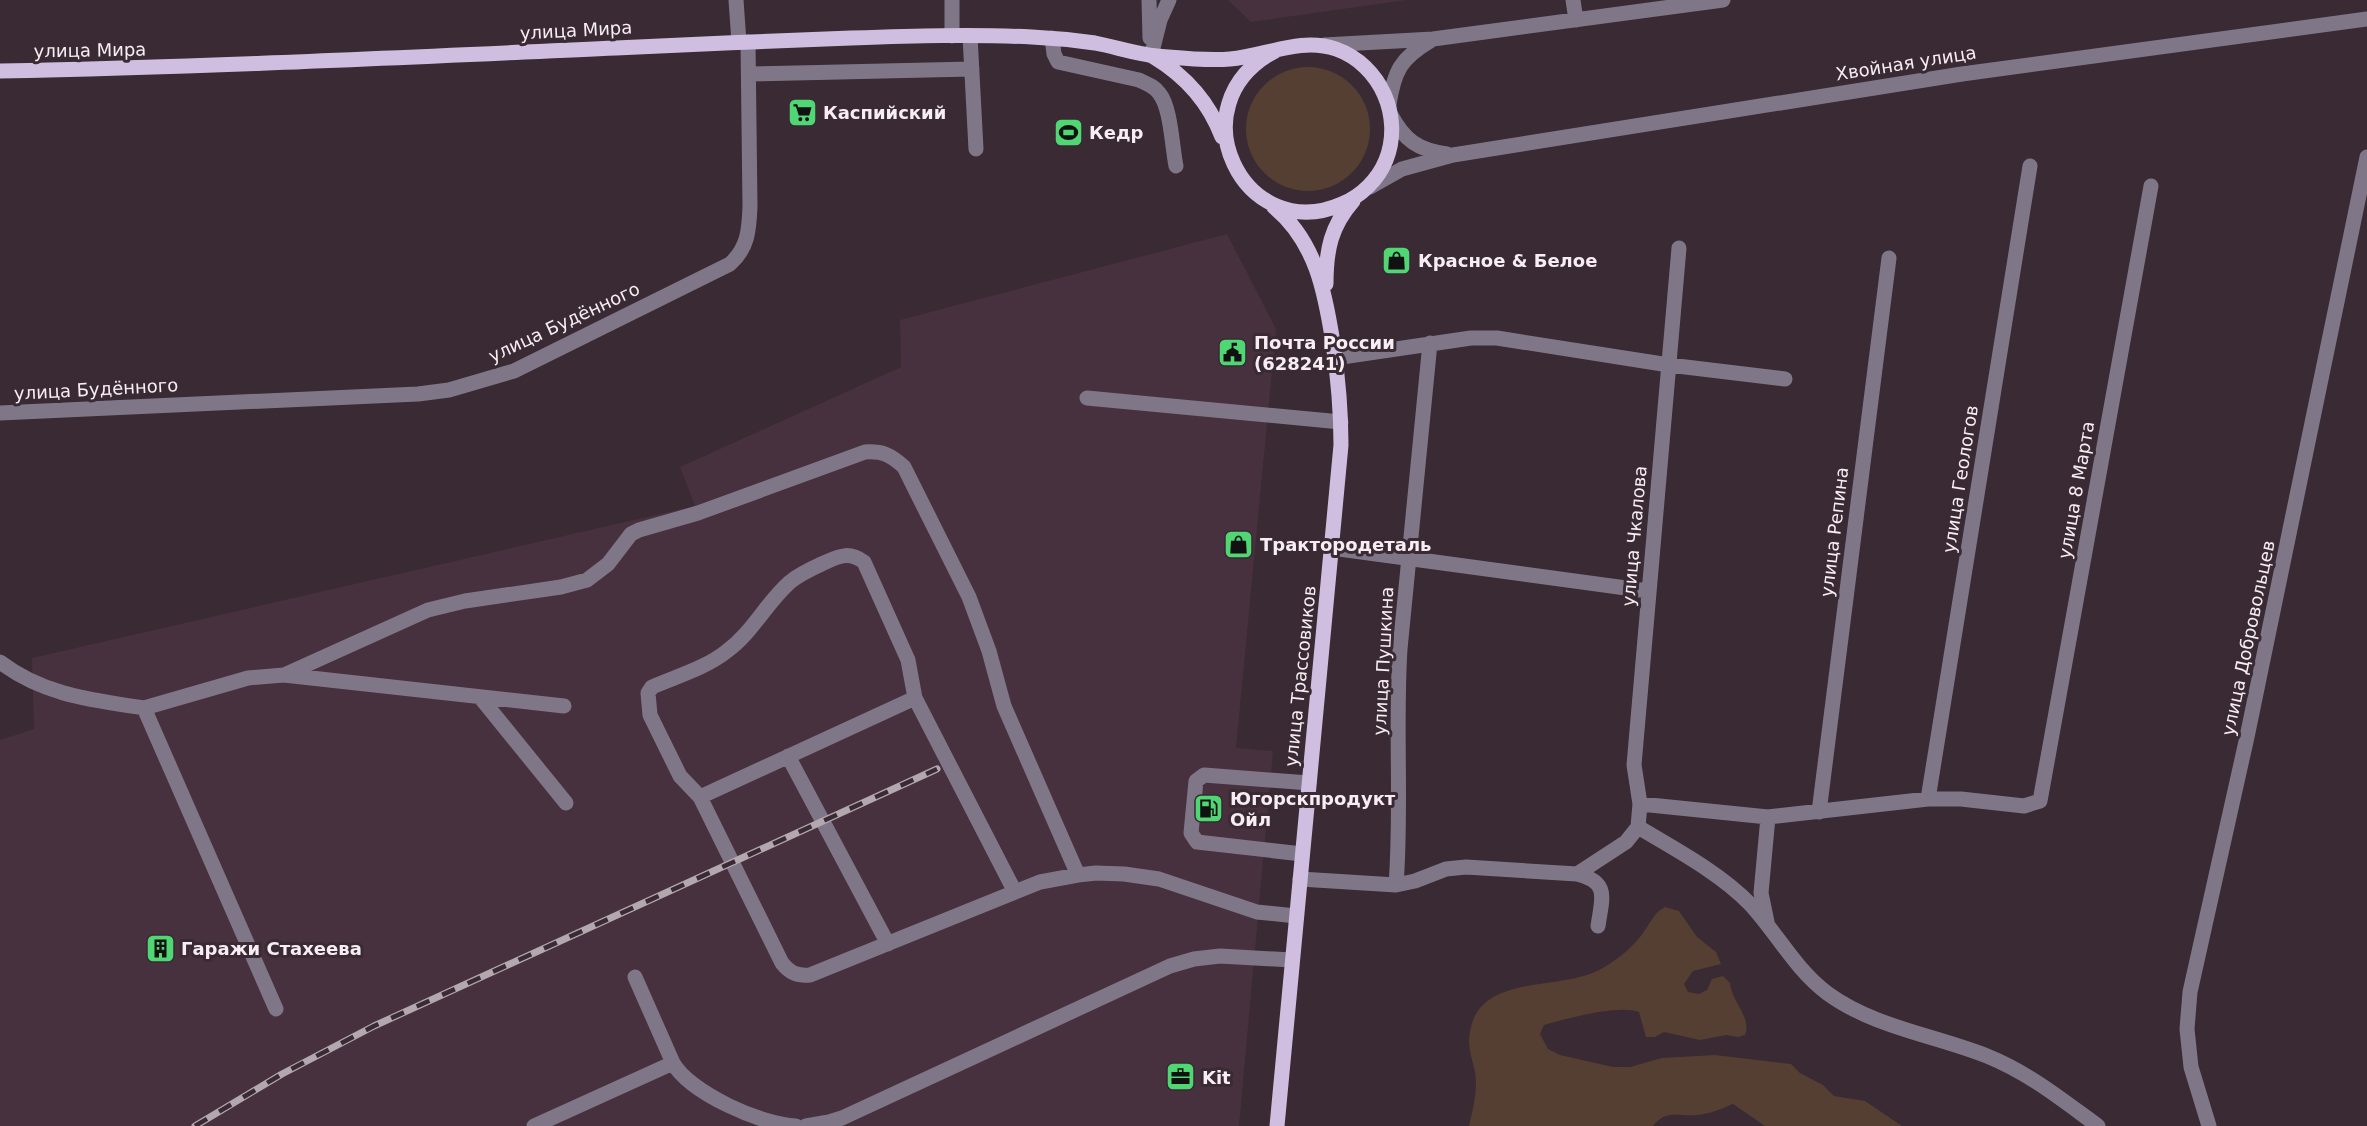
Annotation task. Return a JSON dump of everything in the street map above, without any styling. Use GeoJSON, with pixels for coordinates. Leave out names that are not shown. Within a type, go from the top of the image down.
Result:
{"type":"FeatureCollection","features":[{"type":"Feature","properties":{"kind":"main road","name":"улица Мира"},"geometry":{"type":"LineString","coordinates":[[0,71],[345,61],[743,42],[952,36],[1052,38],[1096,44],[1151,56]]}},
{"type":"Feature","properties":{"kind":"main road"},"geometry":{"type":"LineString","coordinates":[[1151,56],[1229,59],[1296,45],[1318,45],[1339,50],[1363,64],[1380,86],[1390,110],[1391,138],[1385,161],[1378,175],[1343,212],[1333,229],[1328,257],[1326,302]]}},
{"type":"Feature","properties":{"kind":"main road"},"geometry":{"type":"LineString","coordinates":[[1230,158],[1225,123],[1232,96],[1247,72],[1257,62],[1275,51]]}},
{"type":"Feature","properties":{"kind":"main road"},"geometry":{"type":"LineString","coordinates":[[1151,56],[1185,79],[1201,98],[1213,116],[1230,158],[1242,178],[1286,218],[1300,235],[1313,257],[1326,302]]}},
{"type":"Feature","properties":{"kind":"main road"},"geometry":{"type":"LineString","coordinates":[[1263,198],[1287,209],[1307,212],[1333,208],[1359,194]]}},
{"type":"Feature","properties":{"kind":"main road","name":"улица Трассовиков"},"geometry":{"type":"LineString","coordinates":[[1277,1126],[1341,445],[1335,358],[1326,302]]}},
{"type":"Feature","properties":{"kind":"street","name":"улица Будённого"},"geometry":{"type":"LineString","coordinates":[[0,413],[418,394],[449,390],[514,371],[730,264],[745,245],[750,207],[749,74],[736,0]]}},
{"type":"Feature","properties":{"kind":"street"},"geometry":{"type":"LineString","coordinates":[[952,0],[952,36]]}},
{"type":"Feature","properties":{"kind":"street"},"geometry":{"type":"LineString","coordinates":[[1149,0],[1151,56]]}},
{"type":"Feature","properties":{"kind":"street"},"geometry":{"type":"LineString","coordinates":[[1151,56],[1160,20],[1169,0]]}},
{"type":"Feature","properties":{"kind":"street"},"geometry":{"type":"LineString","coordinates":[[1573,0],[1576,20]]}},
{"type":"Feature","properties":{"kind":"street"},"geometry":{"type":"LineString","coordinates":[[1318,45],[1432,39],[1723,0]]}},
{"type":"Feature","properties":{"kind":"street","name":"Хвойная улица"},"geometry":{"type":"LineString","coordinates":[[1359,194],[1389,175],[1453,155],[1962,74],[2367,19]]}},
{"type":"Feature","properties":{"kind":"street"},"geometry":{"type":"LineString","coordinates":[[970,36],[976,149]]}},
{"type":"Feature","properties":{"kind":"street"},"geometry":{"type":"LineString","coordinates":[[1052,38],[1054,54],[1058,62],[1139,80],[1152,86],[1160,94],[1165,103],[1176,166]]}},
{"type":"Feature","properties":{"kind":"street"},"geometry":{"type":"LineString","coordinates":[[1432,39],[1416,49],[1398,68],[1394,77],[1390,110],[1402,135],[1411,142],[1435,152],[1453,155]]}},
{"type":"Feature","properties":{"kind":"street"},"geometry":{"type":"LineString","coordinates":[[749,74],[972,69]]}},
{"type":"Feature","properties":{"kind":"street","name":"улица Добровольцев"},"geometry":{"type":"LineString","coordinates":[[2209,1126],[2191,1067],[2187,1029],[2190,992],[2247,737],[2367,157]]}},
{"type":"Feature","properties":{"kind":"street","name":"улица Геологов"},"geometry":{"type":"LineString","coordinates":[[1928,799],[2030,166]]}},
{"type":"Feature","properties":{"kind":"street","name":"улица 8 Марта"},"geometry":{"type":"LineString","coordinates":[[1928,799],[1961,799],[2025,806],[2040,801],[2151,186]]}},
{"type":"Feature","properties":{"kind":"street","name":"улица Чкалова"},"geometry":{"type":"LineString","coordinates":[[1638,827],[1640,804],[1634,765],[1679,248]]}},
{"type":"Feature","properties":{"kind":"street","name":"улица Репина"},"geometry":{"type":"LineString","coordinates":[[1819,812],[1889,258]]}},
{"type":"Feature","properties":{"kind":"street"},"geometry":{"type":"LineString","coordinates":[[1335,358],[1430,343],[1471,338],[1497,338],[1669,365],[1785,379]]}},
{"type":"Feature","properties":{"kind":"street","name":"улица Пушкина"},"geometry":{"type":"LineString","coordinates":[[1396,885],[1400,831],[1398,691],[1408,557],[1430,343]]}},
{"type":"Feature","properties":{"kind":"street"},"geometry":{"type":"LineString","coordinates":[[1087,398],[1341,422]]}},
{"type":"Feature","properties":{"kind":"street"},"geometry":{"type":"LineString","coordinates":[[284,675],[398,621],[428,610],[465,601],[561,587],[587,580],[608,564],[630,534],[639,530],[698,513],[865,452],[880,451],[890,454],[904,467],[969,597],[989,651],[1004,706],[1078,875]]}},
{"type":"Feature","properties":{"kind":"street"},"geometry":{"type":"LineString","coordinates":[[1332,548],[1648,591]]}},
{"type":"Feature","properties":{"kind":"street"},"geometry":{"type":"LineString","coordinates":[[1015,892],[915,698],[908,660],[864,562],[855,556],[847,554],[812,568],[788,584],[747,634],[730,650],[717,659],[652,687],[648,693],[650,715],[680,776],[700,797],[782,963],[789,972],[800,976],[810,975],[1040,882],[1078,875],[1124,874],[1159,879],[1257,912],[1296,916]]}},
{"type":"Feature","properties":{"kind":"street"},"geometry":{"type":"LineString","coordinates":[[0,662],[26,679],[62,694],[144,708],[248,678],[284,675],[564,706]]}},
{"type":"Feature","properties":{"kind":"street"},"geometry":{"type":"LineString","coordinates":[[480,697],[566,803]]}},
{"type":"Feature","properties":{"kind":"street"},"geometry":{"type":"LineString","coordinates":[[700,797],[915,698]]}},
{"type":"Feature","properties":{"kind":"street"},"geometry":{"type":"LineString","coordinates":[[144,708],[276,1009]]}},
{"type":"Feature","properties":{"kind":"street"},"geometry":{"type":"LineString","coordinates":[[788,756],[888,944]]}},
{"type":"Feature","properties":{"kind":"street"},"geometry":{"type":"LineString","coordinates":[[1302,854],[1197,842],[1191,833],[1196,781],[1204,775],[1309,783]]}},
{"type":"Feature","properties":{"kind":"street"},"geometry":{"type":"LineString","coordinates":[[1640,804],[1768,817],[1928,799]]}},
{"type":"Feature","properties":{"kind":"street"},"geometry":{"type":"LineString","coordinates":[[1768,817],[1761,893],[1768,925]]}},
{"type":"Feature","properties":{"kind":"street"},"geometry":{"type":"LineString","coordinates":[[1577,874],[1626,842],[1638,827],[1701,865],[1748,902],[1800,967],[1827,993],[1858,1012],[1985,1056],[2023,1072],[2098,1126]]}},
{"type":"Feature","properties":{"kind":"street"},"geometry":{"type":"LineString","coordinates":[[1300,879],[1396,885],[1446,869],[1466,867],[1577,874],[1592,878],[1600,886],[1602,898],[1598,926]]}},
{"type":"Feature","properties":{"kind":"street"},"geometry":{"type":"LineString","coordinates":[[806,1126],[829,1122],[851,1114],[1170,966],[1194,959],[1220,956],[1292,960]]}},
{"type":"Feature","properties":{"kind":"street"},"geometry":{"type":"LineString","coordinates":[[635,978],[673,1063],[685,1080],[702,1092],[744,1112],[777,1123],[796,1126]]}},
{"type":"Feature","properties":{"kind":"street"},"geometry":{"type":"LineString","coordinates":[[534,1126],[673,1063]]}},
{"type":"Feature","properties":{"kind":"shaded area"},"geometry":{"type":"Polygon","coordinates":[[[1228,0],[1406,0],[1251,22],[1228,0]]]}},
{"type":"Feature","properties":{"kind":"shaded area"},"geometry":{"type":"Polygon","coordinates":[[[1308,67],[1332,72],[1352,85],[1365,105],[1370,129],[1365,153],[1352,173],[1332,186],[1308,191],[1284,186],[1264,173],[1251,153],[1246,129],[1251,105],[1264,85],[1284,72],[1308,67]]]}},
{"type":"Feature","properties":{"kind":"shaded area"},"geometry":{"type":"Polygon","coordinates":[[[1227,234],[1276,329],[1236,748],[1273,751],[1239,1126],[0,1126],[0,740],[34,729],[32,658],[695,506],[680,467],[901,367],[900,320],[1227,234]]]}},
{"type":"Feature","properties":{"kind":"shaded area"},"geometry":{"type":"Polygon","coordinates":[[[1665,907],[1679,911],[1697,937],[1716,952],[1721,964],[1693,971],[1684,984],[1688,992],[1699,994],[1707,990],[1712,979],[1723,976],[1730,983],[1744,1016],[1745,1035],[1738,1037],[1726,1035],[1700,1040],[1664,1032],[1655,1037],[1646,1037],[1639,1012],[1619,1010],[1592,1013],[1544,1025],[1540,1034],[1548,1049],[1560,1055],[1613,1067],[1630,1067],[1662,1058],[1715,1055],[1791,1064],[1800,1073],[1823,1085],[1834,1096],[1865,1101],[1902,1126],[1765,1126],[1733,1104],[1701,1114],[1663,1117],[1653,1126],[1469,1126],[1476,1086],[1469,1037],[1477,1013],[1489,1000],[1505,992],[1584,976],[1601,969],[1631,947],[1656,914],[1665,907]]]}},
{"type":"Feature","properties":{"kind":"railway"},"geometry":{"type":"LineString","coordinates":[[195,1126],[282,1074],[374,1026],[937,769]]}},
{"type":"Feature","properties":{"kind":"place","name":"Каспийский"},"geometry":{"type":"Point","coordinates":[802,112]}},
{"type":"Feature","properties":{"kind":"place","name":"Кедр"},"geometry":{"type":"Point","coordinates":[1068,132]}},
{"type":"Feature","properties":{"kind":"place","name":"Красное & Белое"},"geometry":{"type":"Point","coordinates":[1397,260]}},
{"type":"Feature","properties":{"kind":"place","name":"Почта России (628241)"},"geometry":{"type":"Point","coordinates":[1233,352]}},
{"type":"Feature","properties":{"kind":"place","name":"Трактородеталь"},"geometry":{"type":"Point","coordinates":[1239,544]}},
{"type":"Feature","properties":{"kind":"place","name":"Югорскпродукт Ойл"},"geometry":{"type":"Point","coordinates":[1209,808]}},
{"type":"Feature","properties":{"kind":"place","name":"Гаражи Стахеева"},"geometry":{"type":"Point","coordinates":[160,948]}},
{"type":"Feature","properties":{"kind":"place","name":"Kit"},"geometry":{"type":"Point","coordinates":[1181,1077]}}]}
